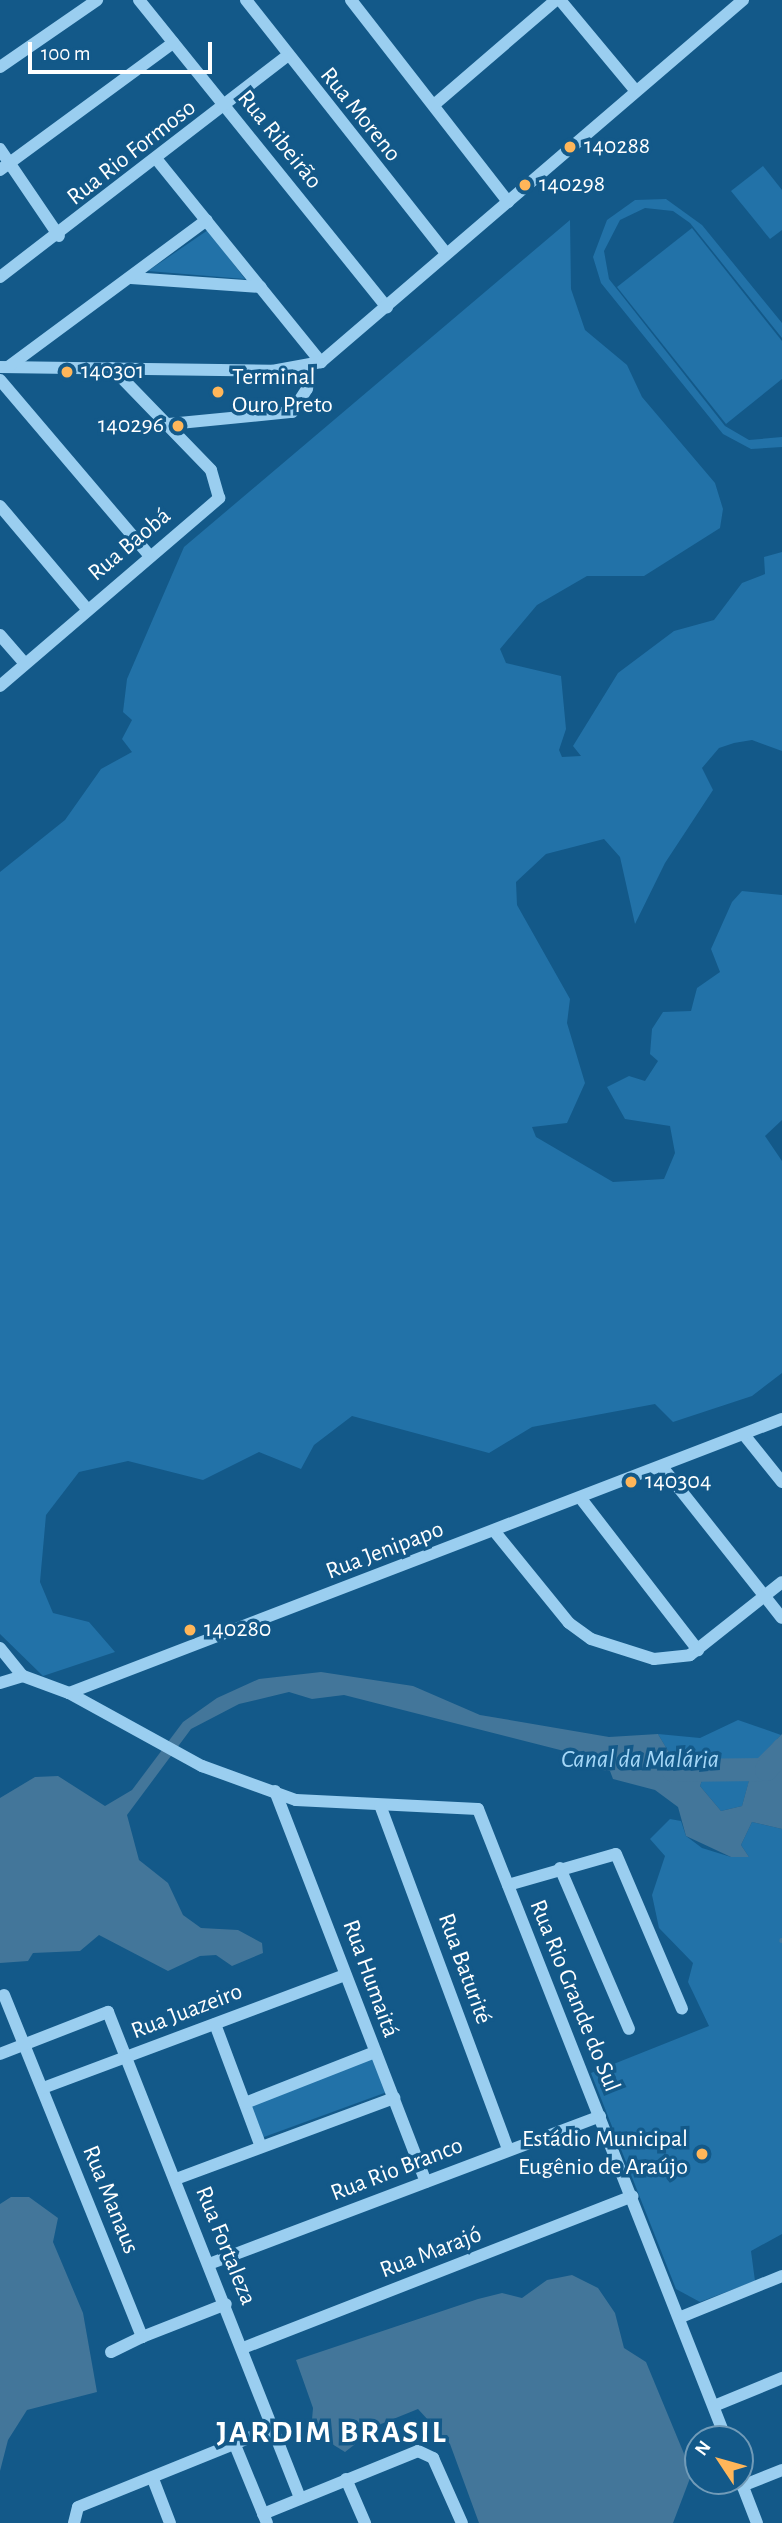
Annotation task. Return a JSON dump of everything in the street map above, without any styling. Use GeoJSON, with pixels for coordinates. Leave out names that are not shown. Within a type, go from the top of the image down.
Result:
{"type":"FeatureCollection","features":[{"type":"Feature","properties":{"kind":"street"},"geometry":{"type":"LineString","coordinates":[[0,67],[97,0]]}},
{"type":"Feature","properties":{"kind":"street","name":"Rua Ribeirão"},"geometry":{"type":"LineString","coordinates":[[139,0],[387,307]]}},
{"type":"Feature","properties":{"kind":"street","name":"Rua Moreno"},"geometry":{"type":"LineString","coordinates":[[246,0],[286,57],[446,253]]}},
{"type":"Feature","properties":{"kind":"street"},"geometry":{"type":"LineString","coordinates":[[435,104],[558,0],[635,90]]}},
{"type":"Feature","properties":{"kind":"street"},"geometry":{"type":"LineString","coordinates":[[169,425],[292,412],[307,389],[316,365],[743,0]]}},
{"type":"Feature","properties":{"kind":"street"},"geometry":{"type":"LineString","coordinates":[[359,3],[508,202]]}},
{"type":"Feature","properties":{"kind":"street"},"geometry":{"type":"LineString","coordinates":[[5,167],[173,43]]}},
{"type":"Feature","properties":{"kind":"street","name":"Rua Rio Formoso"},"geometry":{"type":"LineString","coordinates":[[0,277],[158,162],[286,57]]}},
{"type":"Feature","properties":{"kind":"street"},"geometry":{"type":"LineString","coordinates":[[0,149],[5,167],[59,236]]}},
{"type":"Feature","properties":{"kind":"street"},"geometry":{"type":"LineString","coordinates":[[158,162],[261,287],[316,365]]}},
{"type":"Feature","properties":{"kind":"street"},"geometry":{"type":"LineString","coordinates":[[4,367],[131,278],[207,220]]}},
{"type":"Feature","properties":{"kind":"street"},"geometry":{"type":"LineString","coordinates":[[131,278],[261,287]]}},
{"type":"Feature","properties":{"kind":"street"},"geometry":{"type":"LineString","coordinates":[[4,367],[272,371],[316,365]]}},
{"type":"Feature","properties":{"kind":"street","name":"Rua Baobá"},"geometry":{"type":"LineString","coordinates":[[0,685],[220,492],[211,470],[112,369]]}},
{"type":"Feature","properties":{"kind":"street"},"geometry":{"type":"LineString","coordinates":[[0,380],[150,556]]}},
{"type":"Feature","properties":{"kind":"street"},"geometry":{"type":"LineString","coordinates":[[0,506],[87,609]]}},
{"type":"Feature","properties":{"kind":"street"},"geometry":{"type":"LineString","coordinates":[[0,635],[25,664]]}},
{"type":"Feature","properties":{"kind":"street","name":"Rua Jenipapo"},"geometry":{"type":"LineString","coordinates":[[69,1693],[582,1500],[782,1419]]}},
{"type":"Feature","properties":{"kind":"street"},"geometry":{"type":"LineString","coordinates":[[745,1436],[782,1482]]}},
{"type":"Feature","properties":{"kind":"street"},"geometry":{"type":"LineString","coordinates":[[663,1468],[782,1618]]}},
{"type":"Feature","properties":{"kind":"street"},"geometry":{"type":"LineString","coordinates":[[582,1500],[694,1652]]}},
{"type":"Feature","properties":{"kind":"street"},"geometry":{"type":"LineString","coordinates":[[495,1532],[542,1593],[590,1639],[654,1659],[694,1652],[782,1582]]}},
{"type":"Feature","properties":{"kind":"street"},"geometry":{"type":"LineString","coordinates":[[0,1648],[23,1676],[69,1693],[191,1760],[309,1801],[380,1805]]}},
{"type":"Feature","properties":{"kind":"street"},"geometry":{"type":"LineString","coordinates":[[0,1683],[23,1676]]}},
{"type":"Feature","properties":{"kind":"street","name":"Rua Humaitá"},"geometry":{"type":"LineString","coordinates":[[275,1791],[426,2182]]}},
{"type":"Feature","properties":{"kind":"street","name":"Rua Rio Grande do Sul"},"geometry":{"type":"LineString","coordinates":[[380,1805],[473,1807],[508,1885],[681,2317],[721,2425]]}},
{"type":"Feature","properties":{"kind":"street","name":"Rua Baturité"},"geometry":{"type":"LineString","coordinates":[[380,1805],[508,2149]]}},
{"type":"Feature","properties":{"kind":"street"},"geometry":{"type":"LineString","coordinates":[[508,1885],[616,1854],[682,2009]]}},
{"type":"Feature","properties":{"kind":"street"},"geometry":{"type":"LineString","coordinates":[[560,1868],[629,2029]]}},
{"type":"Feature","properties":{"kind":"street","name":"Rua Juazeiro"},"geometry":{"type":"LineString","coordinates":[[43,2088],[345,1975]]}},
{"type":"Feature","properties":{"kind":"street","name":"Rua Manaus"},"geometry":{"type":"LineString","coordinates":[[4,1995],[142,2337]]}},
{"type":"Feature","properties":{"kind":"street","name":"Rua Fortaleza"},"geometry":{"type":"LineString","coordinates":[[24,2044],[108,2012],[226,2304],[300,2498]]}},
{"type":"Feature","properties":{"kind":"street"},"geometry":{"type":"LineString","coordinates":[[215,2024],[261,2147]]}},
{"type":"Feature","properties":{"kind":"street"},"geometry":{"type":"LineString","coordinates":[[0,2054],[24,2044]]}},
{"type":"Feature","properties":{"kind":"street"},"geometry":{"type":"LineString","coordinates":[[245,2103],[374,2052]]}},
{"type":"Feature","properties":{"kind":"street"},"geometry":{"type":"LineString","coordinates":[[176,2179],[394,2098]]}},
{"type":"Feature","properties":{"kind":"street","name":"Rua Rio Branco"},"geometry":{"type":"LineString","coordinates":[[209,2264],[600,2116]]}},
{"type":"Feature","properties":{"kind":"street","name":"Rua Marajó"},"geometry":{"type":"LineString","coordinates":[[243,2348],[632,2196]]}},
{"type":"Feature","properties":{"kind":"street"},"geometry":{"type":"LineString","coordinates":[[681,2317],[782,2276]]}},
{"type":"Feature","properties":{"kind":"street"},"geometry":{"type":"LineString","coordinates":[[111,2352],[226,2304]]}},
{"type":"Feature","properties":{"kind":"street"},"geometry":{"type":"LineString","coordinates":[[714,2406],[782,2378]]}},
{"type":"Feature","properties":{"kind":"street"},"geometry":{"type":"LineString","coordinates":[[73,2523],[78,2507],[274,2428]]}},
{"type":"Feature","properties":{"kind":"street"},"geometry":{"type":"LineString","coordinates":[[234,2445],[265,2518],[300,2498],[418,2451],[433,2458],[462,2523]]}},
{"type":"Feature","properties":{"kind":"street"},"geometry":{"type":"LineString","coordinates":[[754,2479],[782,2470]]}},
{"type":"Feature","properties":{"kind":"street"},"geometry":{"type":"LineString","coordinates":[[153,2479],[170,2523]]}},
{"type":"Feature","properties":{"kind":"street"},"geometry":{"type":"LineString","coordinates":[[346,2479],[365,2523]]}},
{"type":"Feature","properties":{"kind":"street"},"geometry":{"type":"LineString","coordinates":[[746,2495],[757,2523]]}},
{"type":"Feature","properties":{"kind":"shaded area"},"geometry":{"type":"Polygon","coordinates":[[[763,166],[782,190],[782,230],[770,239],[731,191],[763,166]]]}},
{"type":"Feature","properties":{"kind":"shaded area"},"geometry":{"type":"Polygon","coordinates":[[[666,199],[702,225],[782,323],[782,338],[690,223],[673,211],[645,208],[620,220],[604,251],[609,279],[725,426],[749,440],[782,437],[782,447],[751,449],[723,434],[601,283],[593,257],[607,220],[635,200],[666,199]]]}},
{"type":"Feature","properties":{"kind":"shaded area"},"geometry":{"type":"Polygon","coordinates":[[[570,220],[571,289],[585,330],[627,365],[642,397],[715,483],[723,509],[720,528],[644,576],[587,576],[537,605],[500,649],[506,663],[561,676],[566,729],[559,750],[562,757],[581,756],[573,746],[618,673],[674,631],[714,620],[742,583],[765,574],[764,557],[782,552],[782,751],[752,740],[734,743],[719,748],[702,768],[713,790],[665,863],[635,924],[620,857],[604,839],[546,854],[516,882],[517,905],[570,999],[567,1023],[585,1083],[567,1123],[532,1127],[536,1137],[613,1182],[664,1179],[675,1153],[670,1126],[625,1119],[607,1087],[629,1076],[645,1081],[658,1061],[650,1054],[652,1029],[663,1012],[691,1011],[697,988],[720,972],[711,949],[732,902],[742,891],[782,895],[782,1120],[765,1136],[782,1161],[782,1373],[752,1396],[673,1422],[655,1404],[532,1427],[489,1453],[352,1416],[314,1445],[301,1469],[259,1452],[203,1480],[128,1461],[79,1472],[46,1515],[40,1582],[53,1613],[89,1622],[115,1652],[43,1676],[0,1634],[0,872],[65,820],[101,769],[132,752],[122,739],[132,720],[123,712],[127,679],[184,547],[570,220]]]}},
{"type":"Feature","properties":{"kind":"shaded area"},"geometry":{"type":"Polygon","coordinates":[[[692,228],[782,341],[782,379],[726,424],[617,287],[692,228]]]}},
{"type":"Feature","properties":{"kind":"shaded area"},"geometry":{"type":"Polygon","coordinates":[[[208,230],[245,279],[148,271],[208,230]]]}},
{"type":"Feature","properties":{"kind":"shaded area"},"geometry":{"type":"Polygon","coordinates":[[[738,1720],[781,1735],[754,1763],[742,1806],[721,1811],[700,1786],[708,1764],[674,1761],[658,1734],[700,1738],[738,1720]]]}},
{"type":"Feature","properties":{"kind":"shaded area","name":"Estádio Municipal Eugênio de Araújo"},"geometry":{"type":"Polygon","coordinates":[[[670,1819],[681,1821],[686,1836],[702,1848],[731,1857],[749,1857],[741,1845],[752,1822],[782,1829],[782,2234],[751,2251],[755,2281],[700,2302],[676,2289],[591,2073],[709,2026],[688,1982],[693,1963],[659,1928],[652,1895],[665,1856],[650,1839],[670,1819]]]}},
{"type":"Feature","properties":{"kind":"shaded area"},"geometry":{"type":"Polygon","coordinates":[[[372,2055],[386,2093],[263,2137],[249,2100],[372,2055]]]}},
{"type":"Feature","properties":{"kind":"water"},"geometry":{"type":"Polygon","coordinates":[[[321,1672],[413,1686],[480,1715],[609,1737],[658,1734],[674,1761],[708,1764],[700,1786],[721,1811],[742,1806],[754,1762],[782,1734],[782,1829],[752,1822],[741,1845],[749,1857],[731,1857],[686,1836],[678,1807],[655,1790],[613,1779],[610,1771],[580,1767],[568,1752],[344,1695],[312,1699],[289,1692],[239,1704],[191,1729],[127,1815],[139,1860],[168,1883],[183,1915],[201,1928],[238,1930],[262,1943],[263,1953],[232,1966],[216,1955],[200,1956],[168,1971],[99,1935],[80,1951],[33,1953],[28,1961],[0,1963],[0,1798],[35,1777],[58,1776],[105,1806],[132,1790],[183,1722],[217,1698],[259,1679],[321,1672]]]}},
{"type":"Feature","properties":{"kind":"water"},"geometry":{"type":"Polygon","coordinates":[[[11,2197],[29,2197],[58,2218],[53,2242],[83,2313],[97,2392],[27,2410],[8,2440],[0,2471],[0,2204],[11,2197]]]}},
{"type":"Feature","properties":{"kind":"water"},"geometry":{"type":"Polygon","coordinates":[[[572,2275],[598,2288],[615,2313],[624,2348],[646,2362],[684,2454],[684,2494],[673,2523],[479,2523],[450,2444],[418,2409],[381,2424],[345,2452],[311,2431],[313,2408],[296,2360],[478,2299],[502,2293],[522,2298],[547,2280],[572,2275]]]}},
{"type":"Feature","properties":{"kind":"waterway","name":"Canal da Malária"},"geometry":{"type":"LineString","coordinates":[[673,1770],[766,1769],[782,1749]]}},
{"type":"Feature","properties":{"kind":"place","name":"140288"},"geometry":{"type":"Point","coordinates":[570,147]}},
{"type":"Feature","properties":{"kind":"place","name":"140298"},"geometry":{"type":"Point","coordinates":[525,185]}},
{"type":"Feature","properties":{"kind":"place","name":"140301"},"geometry":{"type":"Point","coordinates":[67,372]}},
{"type":"Feature","properties":{"kind":"place","name":"Terminal Ouro Preto"},"geometry":{"type":"Point","coordinates":[218,392]}},
{"type":"Feature","properties":{"kind":"place","name":"140296"},"geometry":{"type":"Point","coordinates":[178,426]}},
{"type":"Feature","properties":{"kind":"place","name":"140304"},"geometry":{"type":"Point","coordinates":[631,1482]}},
{"type":"Feature","properties":{"kind":"place","name":"140280"},"geometry":{"type":"Point","coordinates":[190,1630]}},
{"type":"Feature","properties":{"kind":"place","name":"Estádio Municipal Eugênio de Araújo"},"geometry":{"type":"Point","coordinates":[702,2154]}},
{"type":"Feature","properties":{"kind":"district","name":"JARDIM BRASIL"},"geometry":{"type":"Point","coordinates":[332,2432]}}]}
